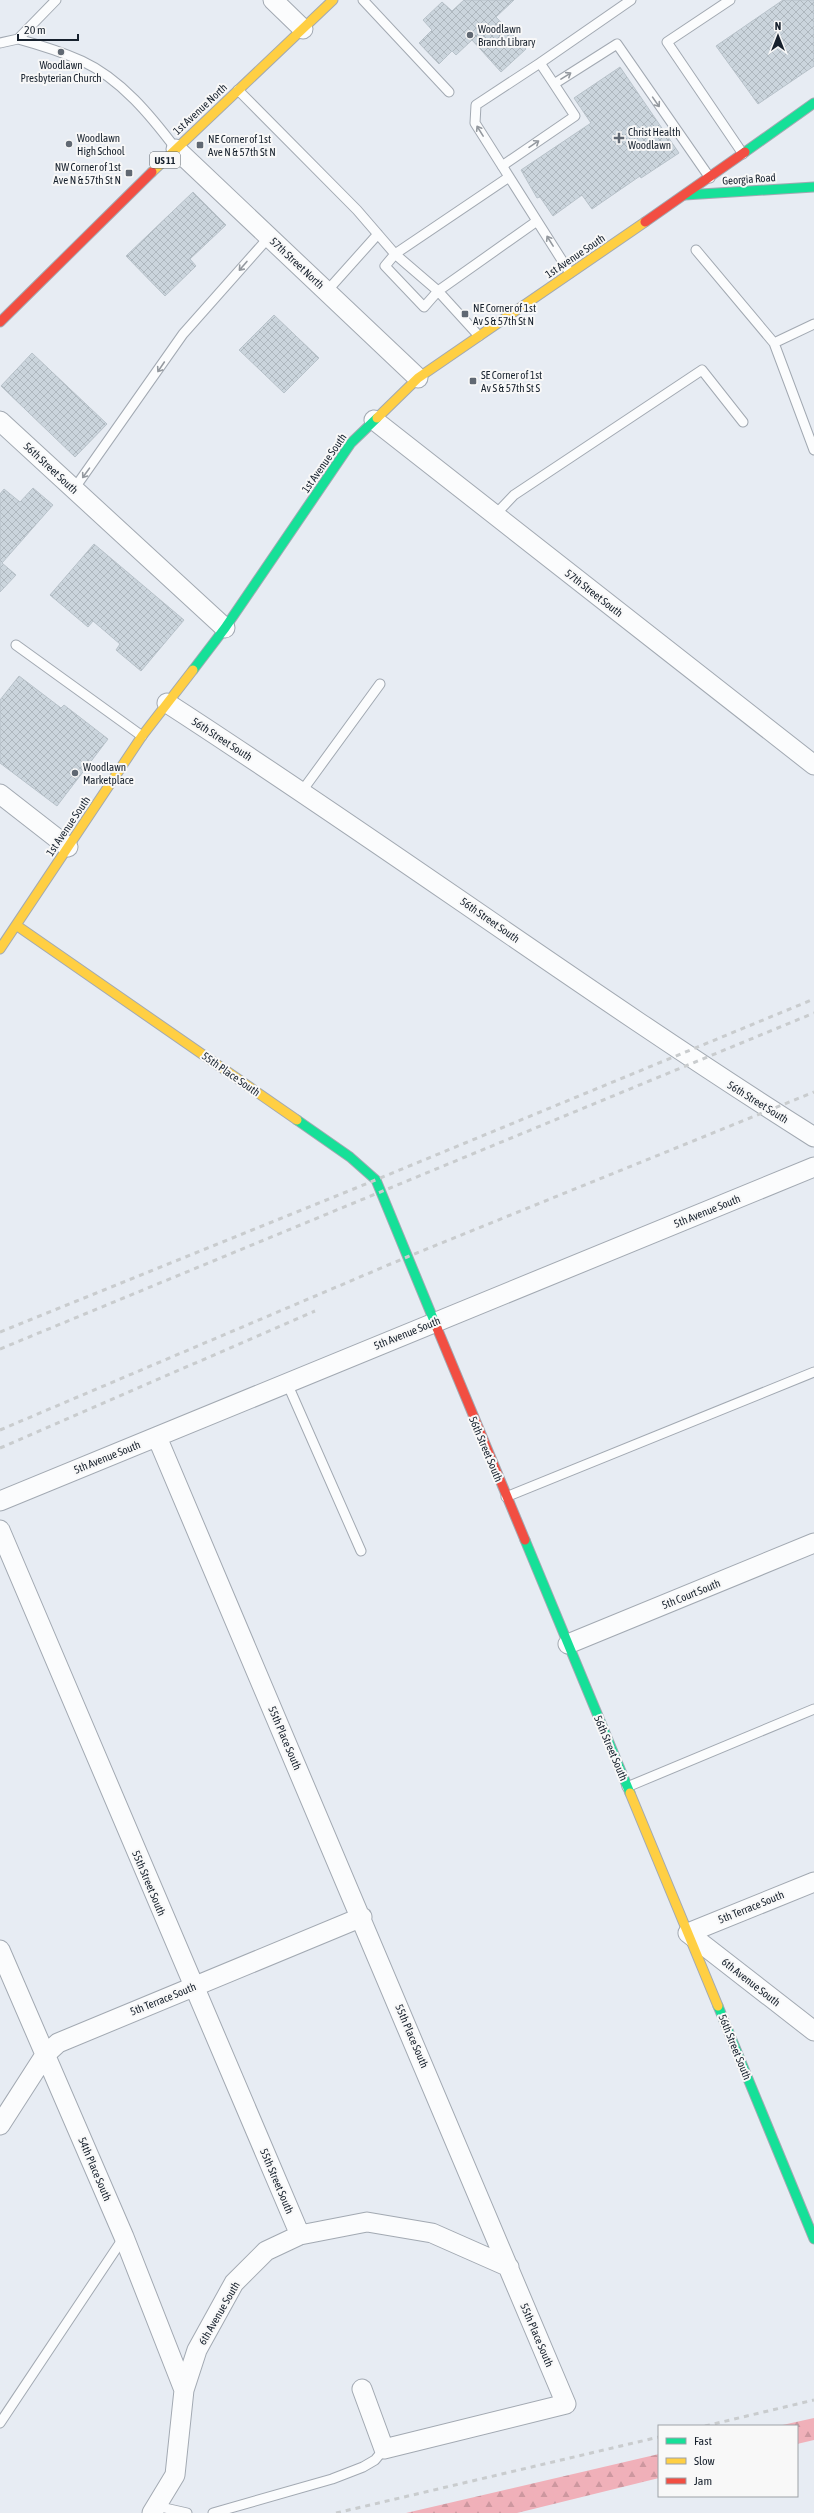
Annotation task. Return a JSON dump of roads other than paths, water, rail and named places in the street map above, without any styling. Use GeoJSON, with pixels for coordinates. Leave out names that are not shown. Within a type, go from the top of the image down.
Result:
{"type":"FeatureCollection","features":[{"type":"Feature","properties":{"kind":"street"},"geometry":{"type":"LineString","coordinates":[[273,0],[303,29]]}},
{"type":"Feature","properties":{"kind":"street","name":"1st Avenue North"},"geometry":{"type":"LineString","coordinates":[[0,322],[176,149],[333,0]]}},
{"type":"Feature","properties":{"kind":"street","name":"1st Avenue South"},"geometry":{"type":"LineString","coordinates":[[0,949],[142,736],[225,628],[351,443],[418,378],[710,178],[814,103]]}},
{"type":"Feature","properties":{"kind":"street","name":"57th Street North"},"geometry":{"type":"LineString","coordinates":[[176,149],[418,378]]}},
{"type":"Feature","properties":{"kind":"street","name":"Georgia Road"},"geometry":{"type":"LineString","coordinates":[[685,195],[814,187]]}},
{"type":"Feature","properties":{"kind":"street","name":"57th Street South"},"geometry":{"type":"LineString","coordinates":[[374,420],[814,766]]}},
{"type":"Feature","properties":{"kind":"street","name":"56th Street South"},"geometry":{"type":"LineString","coordinates":[[0,421],[225,628]]}},
{"type":"Feature","properties":{"kind":"street","name":"56th Street South"},"geometry":{"type":"LineString","coordinates":[[167,703],[302,791],[697,1063],[814,1137]]}},
{"type":"Feature","properties":{"kind":"street"},"geometry":{"type":"LineString","coordinates":[[0,794],[68,847]]}},
{"type":"Feature","properties":{"kind":"street","name":"55th Place South"},"geometry":{"type":"LineString","coordinates":[[16,925],[364,1167],[376,1180],[407,1257]]}},
{"type":"Feature","properties":{"kind":"street","name":"5th Avenue South"},"geometry":{"type":"LineString","coordinates":[[0,1501],[433,1322],[814,1167]]}},
{"type":"Feature","properties":{"kind":"street","name":"56th Street South"},"geometry":{"type":"LineString","coordinates":[[407,1257],[814,2239]]}},
{"type":"Feature","properties":{"kind":"street","name":"55th Place South"},"geometry":{"type":"LineString","coordinates":[[157,1437],[362,1917],[566,2404],[384,2449]]}},
{"type":"Feature","properties":{"kind":"street","name":"55th Street South"},"geometry":{"type":"LineString","coordinates":[[0,1530],[193,1987],[300,2235]]}},
{"type":"Feature","properties":{"kind":"street","name":"5th Court South"},"geometry":{"type":"LineString","coordinates":[[568,1644],[814,1543]]}},
{"type":"Feature","properties":{"kind":"street","name":"5th Terrace South"},"geometry":{"type":"LineString","coordinates":[[688,1933],[814,1882]]}},
{"type":"Feature","properties":{"kind":"street","name":"5th Terrace South"},"geometry":{"type":"LineString","coordinates":[[0,2125],[45,2055],[58,2043],[362,1917]]}},
{"type":"Feature","properties":{"kind":"street","name":"6th Avenue South"},"geometry":{"type":"LineString","coordinates":[[688,1933],[814,2031]]}},
{"type":"Feature","properties":{"kind":"street","name":"54th Place South"},"geometry":{"type":"LineString","coordinates":[[0,1950],[124,2237],[184,2390]]}},
{"type":"Feature","properties":{"kind":"street","name":"6th Avenue South"},"geometry":{"type":"LineString","coordinates":[[154,2510],[175,2475],[184,2390],[197,2350],[234,2284],[266,2251],[300,2235],[366,2222],[432,2233],[509,2267]]}},
{"type":"Feature","properties":{"kind":"street"},"geometry":{"type":"LineString","coordinates":[[362,2389],[384,2449]]}},
{"type":"Feature","properties":{"kind":"lane"},"geometry":{"type":"LineString","coordinates":[[18,39],[56,0]]}},
{"type":"Feature","properties":{"kind":"lane"},"geometry":{"type":"LineString","coordinates":[[363,0],[449,92]]}},
{"type":"Feature","properties":{"kind":"lane"},"geometry":{"type":"LineString","coordinates":[[570,274],[475,123],[476,105],[631,0]]}},
{"type":"Feature","properties":{"kind":"lane"},"geometry":{"type":"LineString","coordinates":[[730,0],[667,42],[742,154]]}},
{"type":"Feature","properties":{"kind":"lane"},"geometry":{"type":"LineString","coordinates":[[0,43],[18,39],[84,62],[127,92],[148,112],[176,149]]}},
{"type":"Feature","properties":{"kind":"lane"},"geometry":{"type":"LineString","coordinates":[[554,84],[617,44],[721,193]]}},
{"type":"Feature","properties":{"kind":"lane"},"geometry":{"type":"LineString","coordinates":[[502,166],[575,116],[540,63]]}},
{"type":"Feature","properties":{"kind":"lane"},"geometry":{"type":"LineString","coordinates":[[238,90],[378,234],[395,254],[438,291],[480,336]]}},
{"type":"Feature","properties":{"kind":"lane"},"geometry":{"type":"LineString","coordinates":[[509,177],[395,254],[385,266],[424,307],[438,291],[537,221]]}},
{"type":"Feature","properties":{"kind":"lane"},"geometry":{"type":"LineString","coordinates":[[327,291],[378,234]]}},
{"type":"Feature","properties":{"kind":"lane"},"geometry":{"type":"LineString","coordinates":[[74,489],[183,334],[269,237]]}},
{"type":"Feature","properties":{"kind":"lane"},"geometry":{"type":"LineString","coordinates":[[696,250],[774,343],[814,450]]}},
{"type":"Feature","properties":{"kind":"lane"},"geometry":{"type":"LineString","coordinates":[[774,343],[814,324]]}},
{"type":"Feature","properties":{"kind":"lane"},"geometry":{"type":"LineString","coordinates":[[495,515],[514,495],[702,370],[743,422]]}},
{"type":"Feature","properties":{"kind":"lane"},"geometry":{"type":"LineString","coordinates":[[16,645],[142,736]]}},
{"type":"Feature","properties":{"kind":"lane"},"geometry":{"type":"LineString","coordinates":[[302,791],[380,684]]}},
{"type":"Feature","properties":{"kind":"lane"},"geometry":{"type":"LineString","coordinates":[[506,1496],[814,1372]]}},
{"type":"Feature","properties":{"kind":"lane"},"geometry":{"type":"LineString","coordinates":[[288,1382],[361,1550]]}},
{"type":"Feature","properties":{"kind":"lane"},"geometry":{"type":"LineString","coordinates":[[627,1787],[814,1709]]}},
{"type":"Feature","properties":{"kind":"lane"},"geometry":{"type":"LineString","coordinates":[[0,2423],[124,2237]]}},
{"type":"Feature","properties":{"kind":"lane"},"geometry":{"type":"LineString","coordinates":[[213,2513],[324,2481],[363,2467],[375,2460],[384,2449]]}},
{"type":"Feature","properties":{"kind":"lane"},"geometry":{"type":"LineString","coordinates":[[154,2510],[188,2513]]}},
{"type":"Feature","properties":{"kind":"railway"},"geometry":{"type":"LineString","coordinates":[[0,1332],[356,1188],[814,999]]}},
{"type":"Feature","properties":{"kind":"railway"},"geometry":{"type":"LineString","coordinates":[[0,1349],[814,1013]]}},
{"type":"Feature","properties":{"kind":"railway"},"geometry":{"type":"LineString","coordinates":[[0,1430],[407,1257],[814,1092]]}},
{"type":"Feature","properties":{"kind":"railway"},"geometry":{"type":"LineString","coordinates":[[0,1448],[315,1311]]}},
{"type":"Feature","properties":{"kind":"railway"},"geometry":{"type":"LineString","coordinates":[[709,2425],[814,2400]]}},
{"type":"Feature","properties":{"kind":"railway"},"geometry":{"type":"LineString","coordinates":[[336,2513],[658,2437]]}},
{"type":"Feature","properties":{"kind":"place","name":"Woodlawn Branch Library"},"geometry":{"type":"Point","coordinates":[470,35]}},
{"type":"Feature","properties":{"kind":"place","name":"Woodlawn Presbyterian Church"},"geometry":{"type":"Point","coordinates":[61,52]}},
{"type":"Feature","properties":{"kind":"place","name":"Christ Health Woodlawn"},"geometry":{"type":"Point","coordinates":[619,138]}},
{"type":"Feature","properties":{"kind":"place","name":"Woodlawn High School"},"geometry":{"type":"Point","coordinates":[69,144]}},
{"type":"Feature","properties":{"kind":"place","name":"NE Corner of 1st Ave N & 57th St N"},"geometry":{"type":"Point","coordinates":[200,145]}},
{"type":"Feature","properties":{"kind":"place","name":"NW Corner of 1st Ave N & 57th St N"},"geometry":{"type":"Point","coordinates":[129,173]}},
{"type":"Feature","properties":{"kind":"place","name":"NE Corner of 1st Av S & 57th St N"},"geometry":{"type":"Point","coordinates":[465,314]}},
{"type":"Feature","properties":{"kind":"place","name":"SE Corner of 1st Av S & 57th St S"},"geometry":{"type":"Point","coordinates":[473,381]}},
{"type":"Feature","properties":{"kind":"place","name":"Woodlawn Marketplace"},"geometry":{"type":"Point","coordinates":[75,773]}}]}
